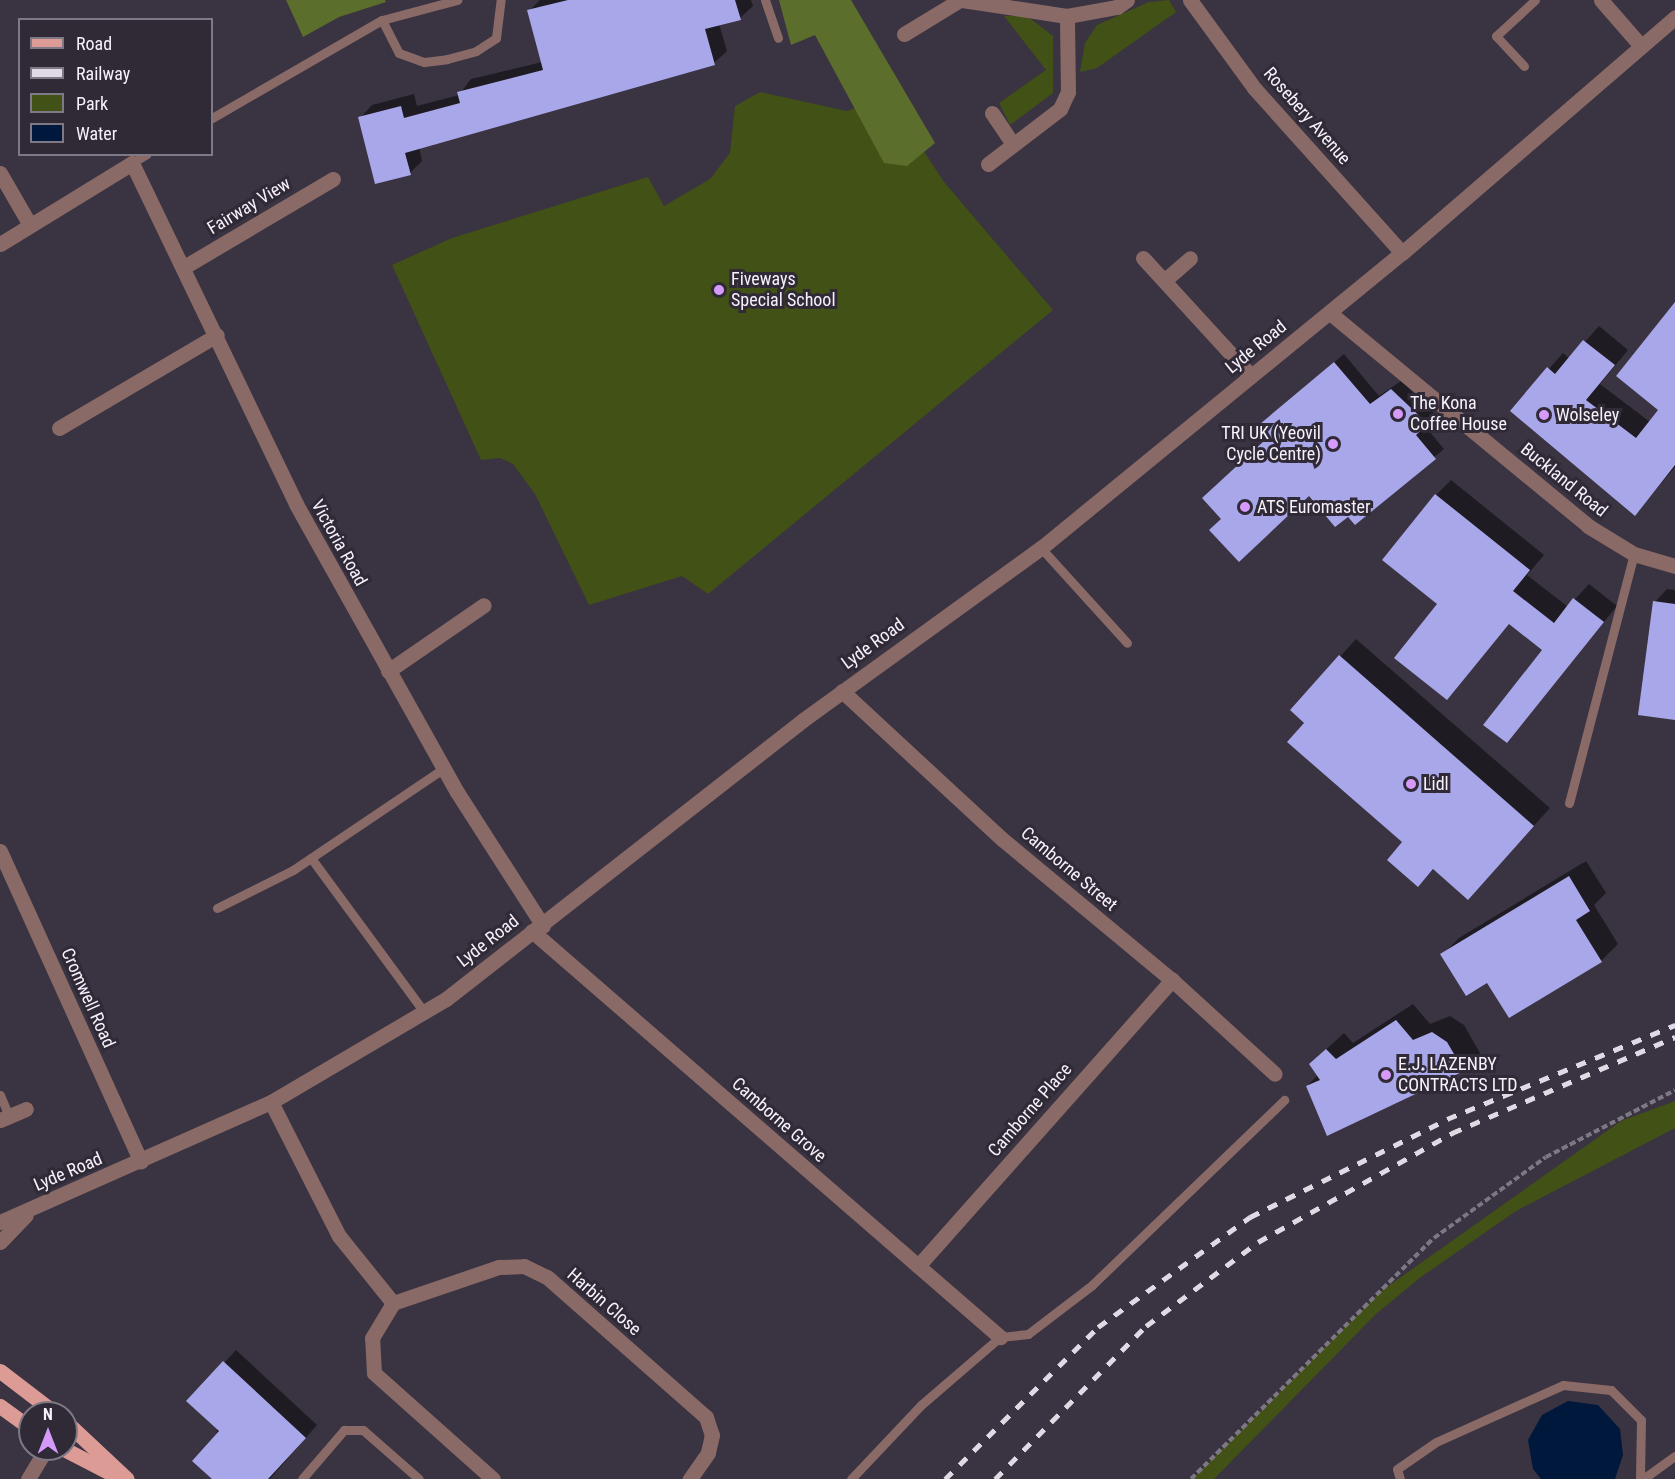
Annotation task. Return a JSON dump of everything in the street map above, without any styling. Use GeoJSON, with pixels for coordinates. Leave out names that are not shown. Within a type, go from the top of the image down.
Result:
{"type":"FeatureCollection","features":[{"type":"Feature","properties":{"kind":"main road"},"geometry":{"type":"LineString","coordinates":[[5,1375],[39,1401]]}},
{"type":"Feature","properties":{"kind":"main road"},"geometry":{"type":"LineString","coordinates":[[0,1406],[18,1419]]}},
{"type":"Feature","properties":{"kind":"main road"},"geometry":{"type":"LineString","coordinates":[[78,1433],[127,1479]]}},
{"type":"Feature","properties":{"kind":"main road"},"geometry":{"type":"LineString","coordinates":[[78,1456],[122,1479]]}},
{"type":"Feature","properties":{"kind":"street"},"geometry":{"type":"LineString","coordinates":[[904,34],[961,0],[1067,16],[1117,7],[1127,0]]}},
{"type":"Feature","properties":{"kind":"street","name":"Rosebery Avenue"},"geometry":{"type":"LineString","coordinates":[[1190,0],[1256,89],[1402,253]]}},
{"type":"Feature","properties":{"kind":"street"},"geometry":{"type":"LineString","coordinates":[[1601,0],[1641,46]]}},
{"type":"Feature","properties":{"kind":"street"},"geometry":{"type":"LineString","coordinates":[[988,164],[1060,109],[1068,92],[1067,16]]}},
{"type":"Feature","properties":{"kind":"street","name":"Lyde Road"},"geometry":{"type":"LineString","coordinates":[[0,1222],[141,1162],[271,1102],[425,1013],[842,691],[1041,548],[1402,253],[1675,17]]}},
{"type":"Feature","properties":{"kind":"street"},"geometry":{"type":"LineString","coordinates":[[992,113],[1013,144]]}},
{"type":"Feature","properties":{"kind":"street"},"geometry":{"type":"LineString","coordinates":[[0,244],[132,164]]}},
{"type":"Feature","properties":{"kind":"street","name":"Victoria Road"},"geometry":{"type":"LineString","coordinates":[[132,164],[217,335],[296,504],[388,670],[537,928]]}},
{"type":"Feature","properties":{"kind":"street"},"geometry":{"type":"LineString","coordinates":[[0,173],[30,225]]}},
{"type":"Feature","properties":{"kind":"street","name":"Fairway View"},"geometry":{"type":"LineString","coordinates":[[184,267],[333,179]]}},
{"type":"Feature","properties":{"kind":"street"},"geometry":{"type":"LineString","coordinates":[[1143,258],[1251,376]]}},
{"type":"Feature","properties":{"kind":"street"},"geometry":{"type":"LineString","coordinates":[[1165,280],[1190,258]]}},
{"type":"Feature","properties":{"kind":"street","name":"Buckland Road"},"geometry":{"type":"LineString","coordinates":[[1330,313],[1588,526],[1634,554],[1675,566]]}},
{"type":"Feature","properties":{"kind":"street"},"geometry":{"type":"LineString","coordinates":[[59,428],[217,335]]}},
{"type":"Feature","properties":{"kind":"street"},"geometry":{"type":"LineString","coordinates":[[388,670],[484,605]]}},
{"type":"Feature","properties":{"kind":"street","name":"Camborne Street"},"geometry":{"type":"LineString","coordinates":[[842,691],[1002,839],[1172,980],[1275,1074]]}},
{"type":"Feature","properties":{"kind":"street","name":"Cromwell Road"},"geometry":{"type":"LineString","coordinates":[[0,850],[141,1162]]}},
{"type":"Feature","properties":{"kind":"street","name":"Camborne Grove"},"geometry":{"type":"LineString","coordinates":[[537,928],[1000,1337]]}},
{"type":"Feature","properties":{"kind":"street","name":"Camborne Place"},"geometry":{"type":"LineString","coordinates":[[918,1266],[1172,980]]}},
{"type":"Feature","properties":{"kind":"street"},"geometry":{"type":"LineString","coordinates":[[271,1102],[339,1236],[393,1303],[372,1338],[374,1373],[493,1479]]}},
{"type":"Feature","properties":{"kind":"street"},"geometry":{"type":"LineString","coordinates":[[5,1118],[26,1109]]}},
{"type":"Feature","properties":{"kind":"street","name":"Lyde Road"},"geometry":{"type":"LineString","coordinates":[[0,1242],[32,1209]]}},
{"type":"Feature","properties":{"kind":"street","name":"Harbin Close"},"geometry":{"type":"LineString","coordinates":[[393,1303],[499,1267],[524,1266],[547,1277],[706,1417],[712,1436],[708,1454],[690,1479]]}},
{"type":"Feature","properties":{"kind":"street"},"geometry":{"type":"LineString","coordinates":[[0,1360],[5,1375]]}},
{"type":"Feature","properties":{"kind":"street"},"geometry":{"type":"LineString","coordinates":[[28,1479],[39,1461]]}},
{"type":"Feature","properties":{"kind":"lane"},"geometry":{"type":"LineString","coordinates":[[213,117],[382,20],[457,0]]}},
{"type":"Feature","properties":{"kind":"lane"},"geometry":{"type":"LineString","coordinates":[[382,20],[399,53],[424,62],[447,59],[476,51],[496,38],[501,0]]}},
{"type":"Feature","properties":{"kind":"lane"},"geometry":{"type":"LineString","coordinates":[[765,0],[778,38]]}},
{"type":"Feature","properties":{"kind":"lane"},"geometry":{"type":"LineString","coordinates":[[1524,66],[1496,36],[1534,0]]}},
{"type":"Feature","properties":{"kind":"lane"},"geometry":{"type":"LineString","coordinates":[[132,164],[144,156]]}},
{"type":"Feature","properties":{"kind":"lane"},"geometry":{"type":"LineString","coordinates":[[1041,548],[1127,643]]}},
{"type":"Feature","properties":{"kind":"lane"},"geometry":{"type":"LineString","coordinates":[[1569,803],[1634,554]]}},
{"type":"Feature","properties":{"kind":"lane"},"geometry":{"type":"LineString","coordinates":[[217,908],[311,858],[444,768]]}},
{"type":"Feature","properties":{"kind":"lane"},"geometry":{"type":"LineString","coordinates":[[311,858],[425,1013]]}},
{"type":"Feature","properties":{"kind":"lane"},"geometry":{"type":"LineString","coordinates":[[0,1095],[5,1118]]}},
{"type":"Feature","properties":{"kind":"lane"},"geometry":{"type":"LineString","coordinates":[[851,1479],[921,1406],[1000,1337],[1028,1334],[1092,1285],[1284,1100]]}},
{"type":"Feature","properties":{"kind":"lane"},"geometry":{"type":"LineString","coordinates":[[1400,1479],[1397,1469],[1436,1442],[1563,1385],[1611,1390],[1641,1420],[1642,1479]]}},
{"type":"Feature","properties":{"kind":"lane"},"geometry":{"type":"LineString","coordinates":[[302,1479],[344,1430],[363,1430],[419,1479]]}},
{"type":"Feature","properties":{"kind":"lane"},"geometry":{"type":"LineString","coordinates":[[1642,1479],[1675,1456]]}},
{"type":"Feature","properties":{"kind":"path"},"geometry":{"type":"LineString","coordinates":[[1191,1479],[1434,1238],[1546,1157],[1675,1090]]}},
{"type":"Feature","properties":{"kind":"green space"},"geometry":{"type":"Polygon","coordinates":[[[286,0],[385,0],[386,2],[339,17],[303,37],[286,0]]]}},
{"type":"Feature","properties":{"kind":"green space"},"geometry":{"type":"Polygon","coordinates":[[[779,0],[851,0],[935,143],[907,166],[884,163],[815,35],[791,45],[779,0]]]}},
{"type":"Feature","properties":{"kind":"green space"},"geometry":{"type":"Polygon","coordinates":[[[1169,0],[1176,12],[1097,68],[1080,72],[1085,43],[1097,25],[1149,2],[1169,0]]]}},
{"type":"Feature","properties":{"kind":"green space"},"geometry":{"type":"Polygon","coordinates":[[[1004,16],[1027,16],[1053,36],[1053,93],[1010,125],[999,103],[1046,70],[1004,16]]]}},
{"type":"Feature","properties":{"kind":"green space","name":"Fiveways Special School"},"geometry":{"type":"Polygon","coordinates":[[[760,92],[847,111],[888,97],[944,182],[1053,310],[708,594],[682,576],[589,605],[535,494],[513,464],[500,458],[481,460],[392,265],[452,238],[648,177],[664,206],[710,179],[730,153],[735,106],[760,92]]]}},
{"type":"Feature","properties":{"kind":"green space"},"geometry":{"type":"Polygon","coordinates":[[[1675,1101],[1675,1128],[1516,1211],[1421,1277],[1376,1314],[1214,1479],[1192,1479],[1380,1292],[1621,1121],[1675,1101]]]}},
{"type":"Feature","properties":{"kind":"water"},"geometry":{"type":"Polygon","coordinates":[[[1568,1401],[1598,1405],[1620,1429],[1623,1455],[1615,1479],[1541,1479],[1533,1469],[1528,1440],[1542,1415],[1568,1401]]]}},
{"type":"Feature","properties":{"kind":"building"},"geometry":{"type":"Polygon","coordinates":[[[568,0],[735,0],[741,20],[705,29],[715,65],[405,153],[411,175],[375,184],[358,117],[401,106],[404,118],[460,103],[457,92],[543,70],[527,10],[568,0]]]}},
{"type":"Feature","properties":{"kind":"building"},"geometry":{"type":"Polygon","coordinates":[[[1675,302],[1675,465],[1635,516],[1510,411],[1547,367],[1555,374],[1583,340],[1615,365],[1586,400],[1636,438],[1658,410],[1616,376],[1675,302]]]}},
{"type":"Feature","properties":{"kind":"building","name":"TRI UK (Yeovil Cycle Centre)"},"geometry":{"type":"Polygon","coordinates":[[[1334,362],[1370,404],[1391,389],[1428,424],[1416,435],[1436,459],[1355,525],[1348,517],[1335,527],[1309,496],[1239,562],[1209,530],[1221,519],[1202,498],[1264,441],[1254,429],[1334,362]]]}},
{"type":"Feature","properties":{"kind":"building"},"geometry":{"type":"Polygon","coordinates":[[[1435,494],[1530,570],[1513,591],[1554,623],[1573,598],[1604,622],[1507,743],[1483,725],[1542,650],[1509,624],[1447,700],[1394,658],[1437,604],[1382,560],[1435,494]]]}},
{"type":"Feature","properties":{"kind":"building"},"geometry":{"type":"Polygon","coordinates":[[[1653,601],[1675,604],[1675,720],[1638,715],[1653,601]]]}},
{"type":"Feature","properties":{"kind":"building","name":"Lidl"},"geometry":{"type":"Polygon","coordinates":[[[1339,655],[1534,826],[1468,900],[1433,869],[1418,887],[1387,860],[1402,842],[1287,742],[1304,723],[1290,710],[1339,655]]]}},
{"type":"Feature","properties":{"kind":"building"},"geometry":{"type":"Polygon","coordinates":[[[1569,876],[1590,911],[1576,920],[1602,962],[1509,1018],[1487,983],[1466,996],[1440,954],[1569,876]]]}},
{"type":"Feature","properties":{"kind":"building","name":"E.J. LAZENBY CONTRACTS LTD"},"geometry":{"type":"Polygon","coordinates":[[[1396,1020],[1413,1040],[1432,1032],[1447,1042],[1464,1071],[1327,1136],[1306,1086],[1320,1080],[1309,1064],[1326,1049],[1336,1059],[1396,1020]]]}},
{"type":"Feature","properties":{"kind":"building"},"geometry":{"type":"Polygon","coordinates":[[[223,1361],[306,1438],[268,1479],[212,1479],[192,1461],[219,1431],[186,1401],[223,1361]]]}},
{"type":"Feature","properties":{"kind":"railway"},"geometry":{"type":"LineString","coordinates":[[945,1479],[1098,1327],[1250,1217],[1447,1119],[1675,1025]]}},
{"type":"Feature","properties":{"kind":"railway"},"geometry":{"type":"LineString","coordinates":[[995,1479],[1146,1326],[1258,1242],[1452,1133],[1675,1037]]}},
{"type":"Feature","properties":{"kind":"place","name":"Fiveways Special School"},"geometry":{"type":"Point","coordinates":[719,290]}},
{"type":"Feature","properties":{"kind":"place","name":"The Kona Coffee House"},"geometry":{"type":"Point","coordinates":[1398,414]}},
{"type":"Feature","properties":{"kind":"place","name":"Wolseley"},"geometry":{"type":"Point","coordinates":[1544,415]}},
{"type":"Feature","properties":{"kind":"place","name":"TRI UK (Yeovil Cycle Centre)"},"geometry":{"type":"Point","coordinates":[1333,444]}},
{"type":"Feature","properties":{"kind":"place","name":"ATS Euromaster"},"geometry":{"type":"Point","coordinates":[1245,507]}},
{"type":"Feature","properties":{"kind":"place","name":"Lidl"},"geometry":{"type":"Point","coordinates":[1411,784]}},
{"type":"Feature","properties":{"kind":"place","name":"E.J. LAZENBY CONTRACTS LTD"},"geometry":{"type":"Point","coordinates":[1386,1075]}}]}
